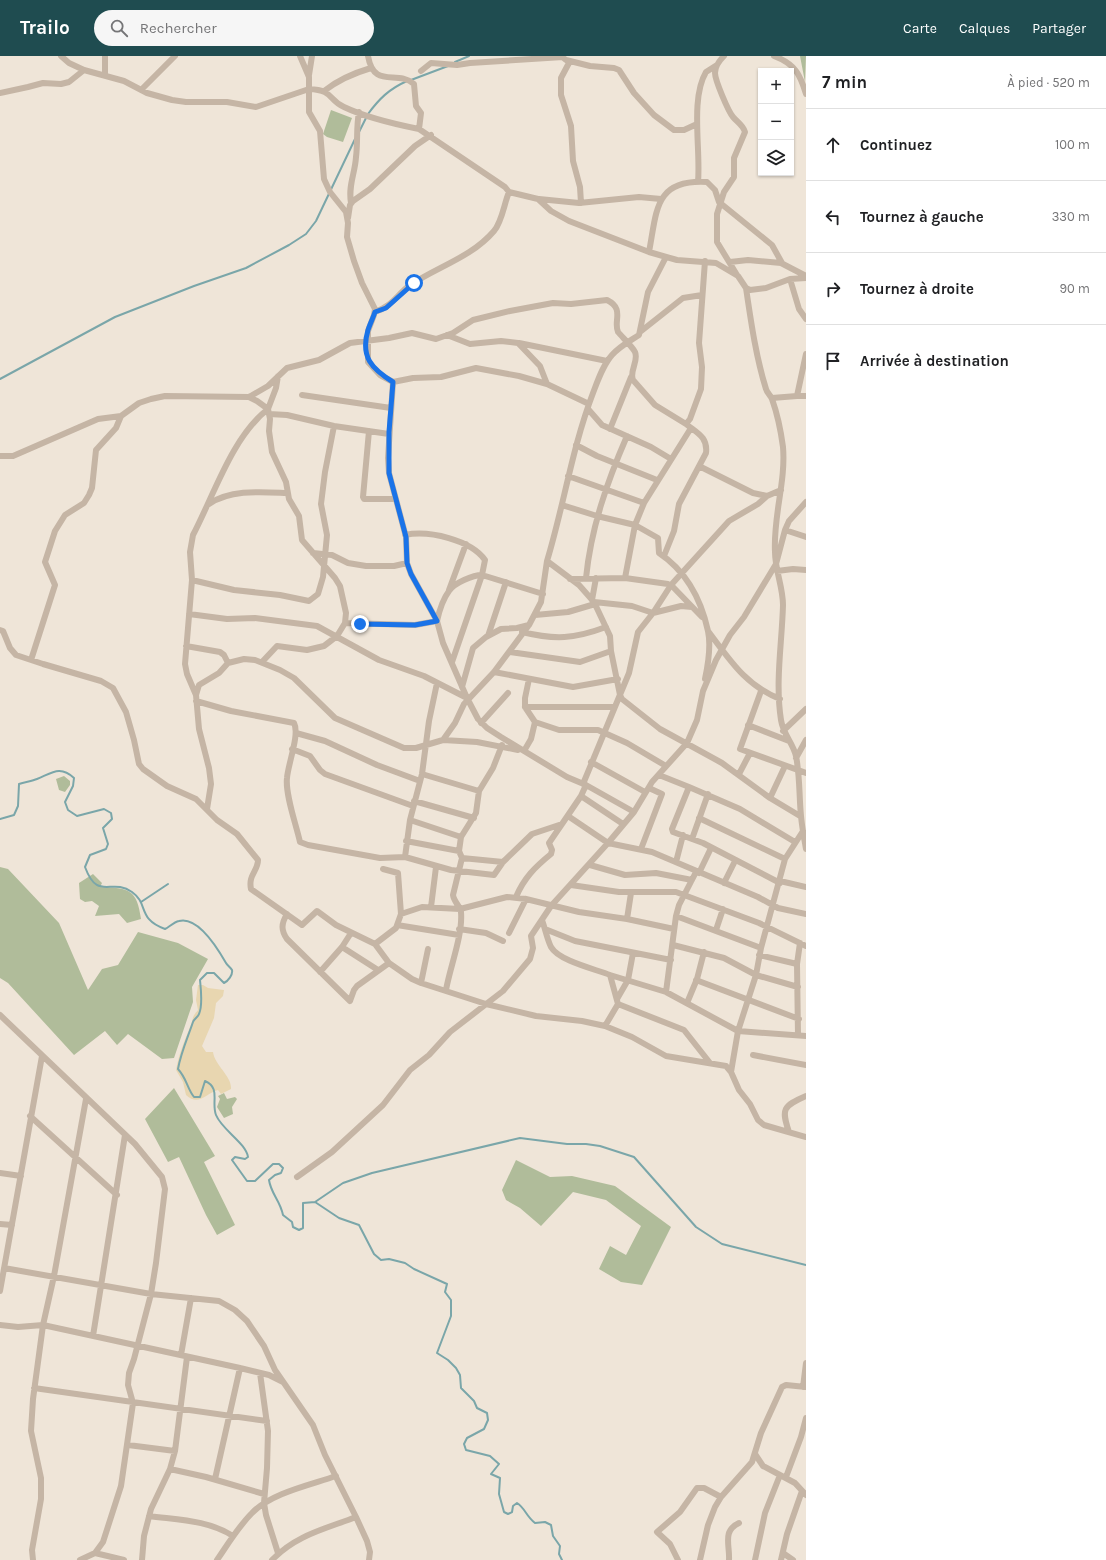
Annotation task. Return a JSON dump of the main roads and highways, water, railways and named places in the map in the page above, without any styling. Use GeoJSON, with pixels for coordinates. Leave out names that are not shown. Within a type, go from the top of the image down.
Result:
{"type":"FeatureCollection","features":[{"type":"Feature","properties":{"kind":"waterway"},"geometry":{"type":"LineString","coordinates":[[455,62],[469,56]]}},
{"type":"Feature","properties":{"kind":"waterway"},"geometry":{"type":"LineString","coordinates":[[411,80],[448,66]]}},
{"type":"Feature","properties":{"kind":"waterway"},"geometry":{"type":"LineString","coordinates":[[368,114],[385,95],[395,87],[407,81]]}},
{"type":"Feature","properties":{"kind":"waterway"},"geometry":{"type":"LineString","coordinates":[[359,132],[366,118]]}},
{"type":"Feature","properties":{"kind":"waterway"},"geometry":{"type":"LineString","coordinates":[[0,379],[115,317],[194,286],[246,268],[306,234],[316,221],[355,139]]}},
{"type":"Feature","properties":{"kind":"waterway"},"geometry":{"type":"LineString","coordinates":[[0,819],[14,815],[18,806],[19,784],[35,780],[56,771],[69,774],[74,778],[73,786],[65,802],[68,810],[77,816],[104,809],[111,813],[112,819],[103,828],[108,844],[106,849],[90,855],[85,867],[90,878],[95,884],[106,887],[124,888],[132,892],[140,901],[150,921],[156,925],[165,929],[173,923],[179,921],[193,923],[213,942],[232,970],[232,974],[224,983],[214,973],[207,973],[200,980],[201,1006],[198,1015],[193,1022],[178,1069],[192,1094],[194,1097],[200,1097],[205,1081],[213,1087],[216,1115],[223,1126],[243,1147],[248,1157],[245,1159],[235,1157],[232,1160],[247,1181],[255,1181],[273,1164],[279,1164],[283,1168],[281,1173],[275,1175],[269,1180],[283,1215],[292,1222],[293,1227],[299,1230],[303,1228],[303,1203],[315,1202],[339,1218],[359,1225],[374,1254],[381,1260],[389,1259],[405,1263],[414,1269],[447,1284],[445,1292],[451,1300],[451,1316],[437,1353],[448,1360],[456,1368],[460,1375],[461,1388],[474,1401],[477,1408],[487,1413],[488,1420],[484,1429],[467,1438],[464,1444],[466,1450],[490,1456],[499,1464],[491,1474],[500,1478],[499,1494],[504,1512],[508,1514],[512,1512],[513,1506],[517,1503],[535,1523],[545,1522],[551,1525],[553,1536],[560,1546],[559,1554],[562,1560]]}},
{"type":"Feature","properties":{"kind":"waterway"},"geometry":{"type":"LineString","coordinates":[[141,902],[168,884]]}},
{"type":"Feature","properties":{"kind":"waterway"},"geometry":{"type":"LineString","coordinates":[[315,1202],[343,1183],[372,1173],[520,1138],[567,1144],[586,1144],[600,1146],[634,1157],[696,1227],[722,1244],[806,1265]]}}]}
